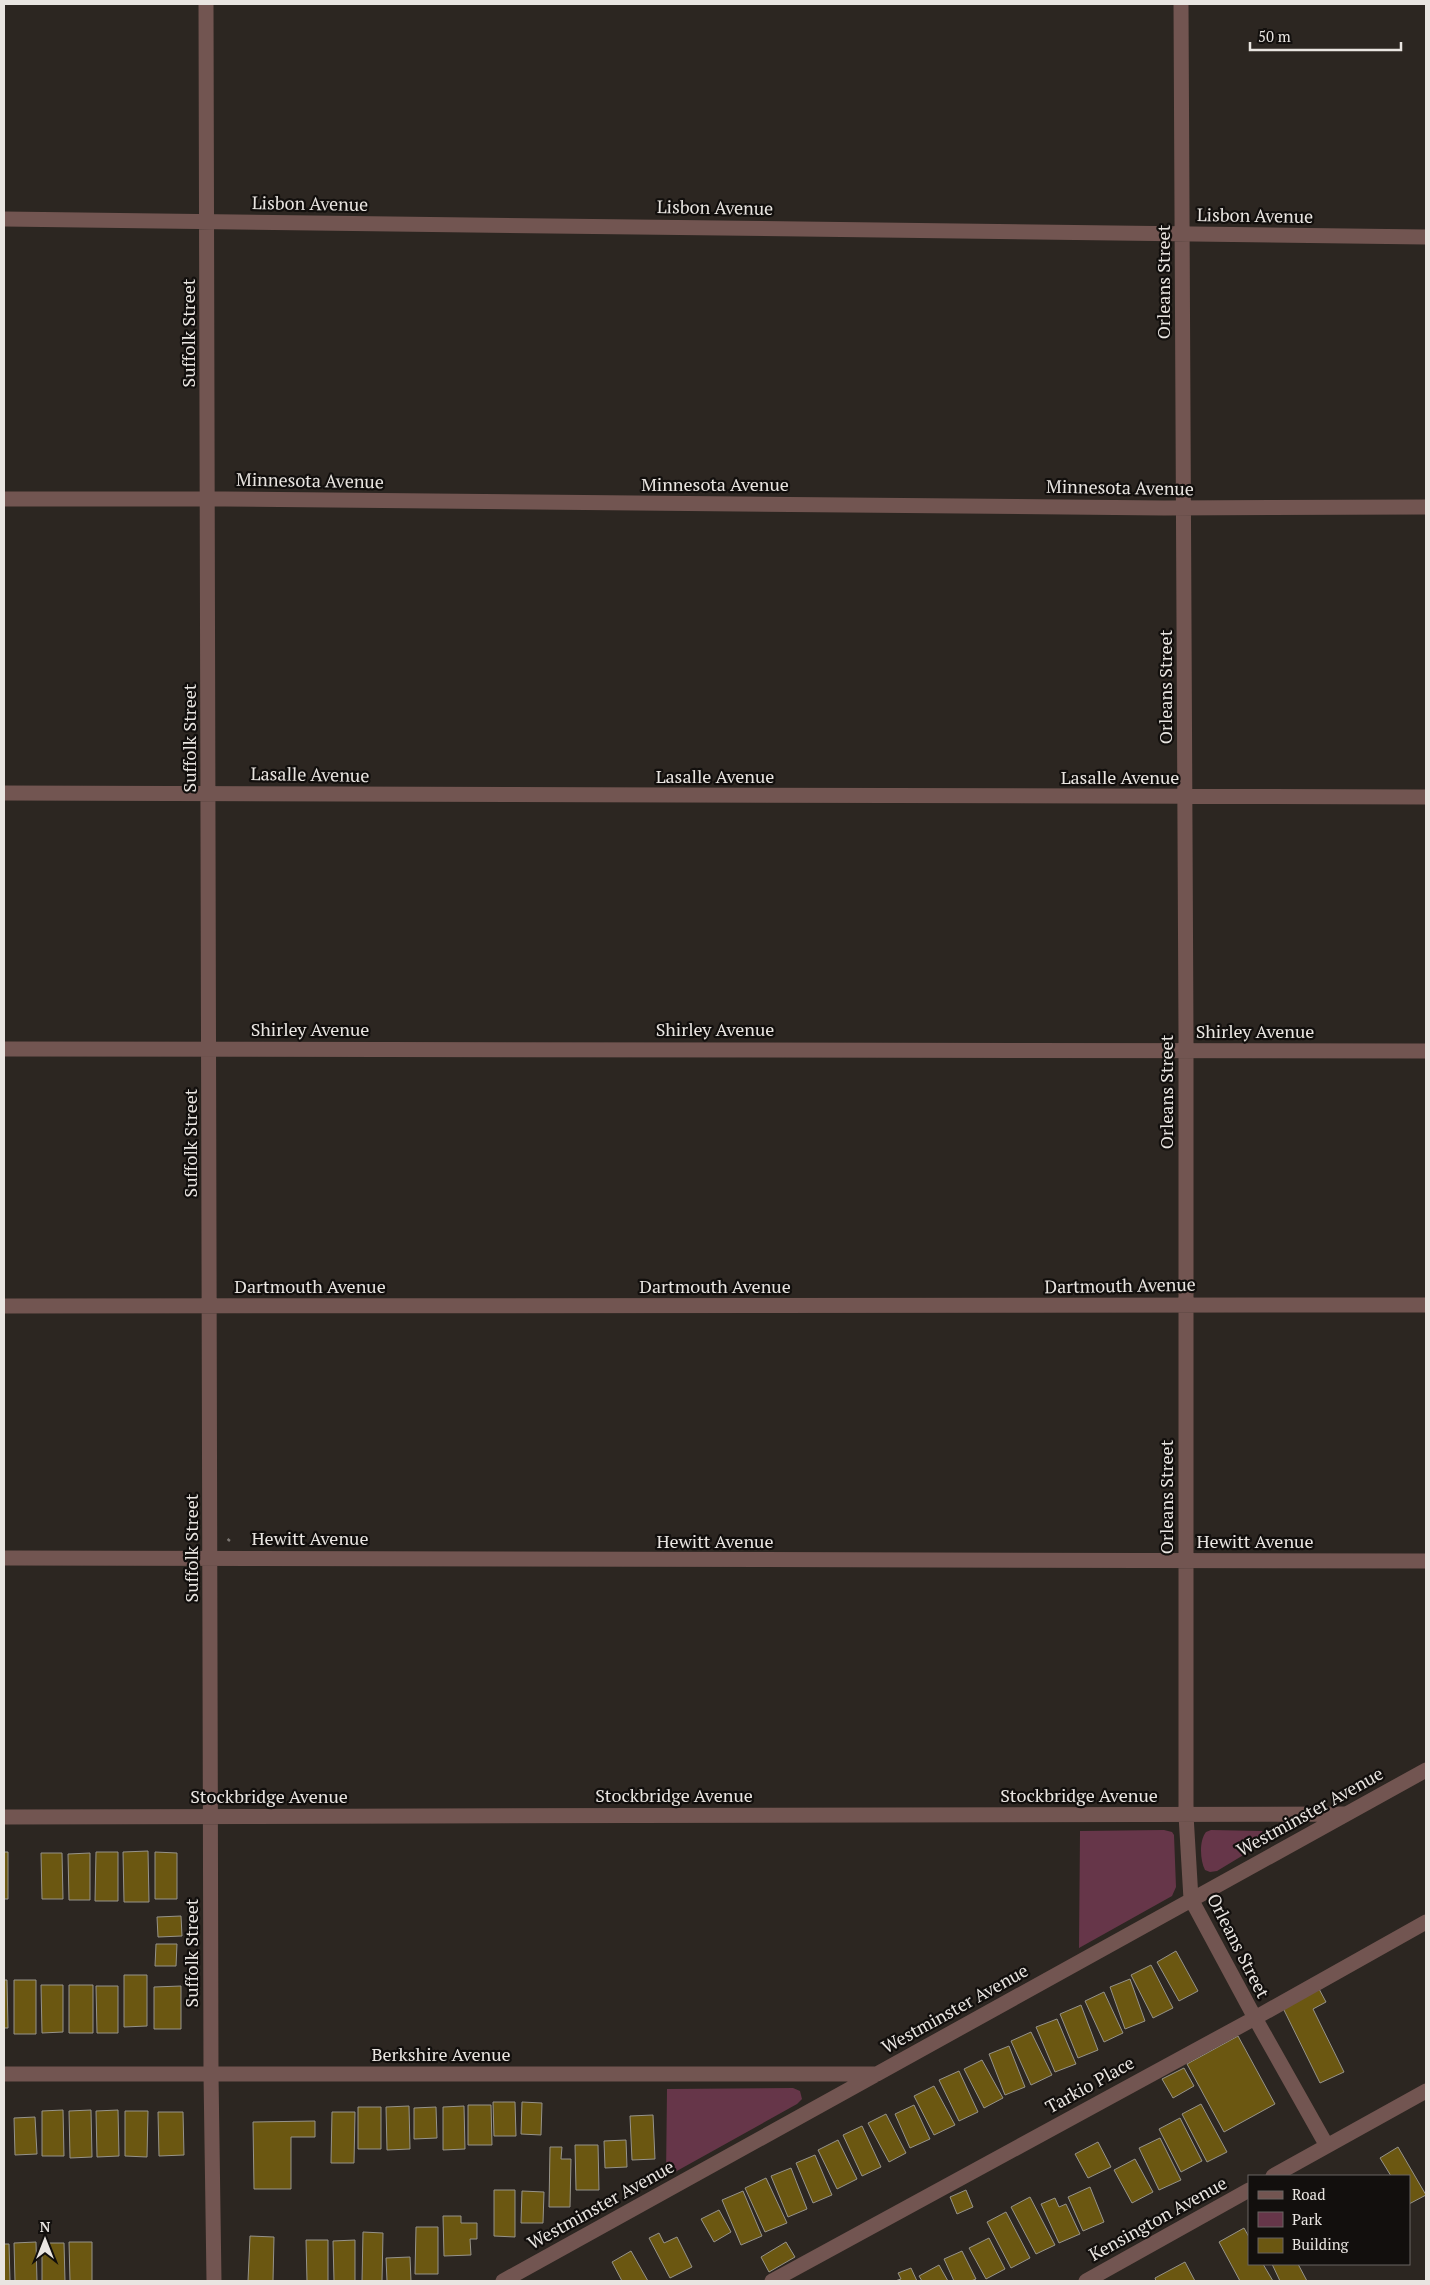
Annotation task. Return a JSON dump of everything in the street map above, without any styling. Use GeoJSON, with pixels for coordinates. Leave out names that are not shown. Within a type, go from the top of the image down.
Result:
{"type":"FeatureCollection","features":[{"type":"Feature","properties":{"kind":"street","name":"Suffolk Street"},"geometry":{"type":"LineString","coordinates":[[206,4],[214,2281]]}},
{"type":"Feature","properties":{"kind":"street","name":"Orleans Street"},"geometry":{"type":"LineString","coordinates":[[1181,4],[1186,1051],[1186,1815],[1191,1899],[1327,2146]]}},
{"type":"Feature","properties":{"kind":"street","name":"Lisbon Avenue"},"geometry":{"type":"LineString","coordinates":[[4,219],[1426,237]]}},
{"type":"Feature","properties":{"kind":"street","name":"Minnesota Avenue"},"geometry":{"type":"LineString","coordinates":[[4,499],[208,499],[1184,508],[1426,508]]}},
{"type":"Feature","properties":{"kind":"street","name":"Lasalle Avenue"},"geometry":{"type":"LineString","coordinates":[[4,792],[1426,797]]}},
{"type":"Feature","properties":{"kind":"street","name":"Shirley Avenue"},"geometry":{"type":"LineString","coordinates":[[4,1049],[1426,1051]]}},
{"type":"Feature","properties":{"kind":"street","name":"Dartmouth Avenue"},"geometry":{"type":"LineString","coordinates":[[4,1306],[1426,1305]]}},
{"type":"Feature","properties":{"kind":"street","name":"Hewitt Avenue"},"geometry":{"type":"LineString","coordinates":[[4,1558],[212,1557],[647,1561],[1426,1561]]}},
{"type":"Feature","properties":{"kind":"street","name":"Westminster Avenue"},"geometry":{"type":"LineString","coordinates":[[503,2281],[1426,1770]]}},
{"type":"Feature","properties":{"kind":"street","name":"Stockbridge Avenue"},"geometry":{"type":"LineString","coordinates":[[4,1816],[1344,1814]]}},
{"type":"Feature","properties":{"kind":"street","name":"Tarkio Place"},"geometry":{"type":"LineString","coordinates":[[772,2281],[1255,2018],[1426,1922]]}},
{"type":"Feature","properties":{"kind":"street","name":"Berkshire Avenue"},"geometry":{"type":"LineString","coordinates":[[4,2074],[878,2074]]}},
{"type":"Feature","properties":{"kind":"street"},"geometry":{"type":"LineString","coordinates":[[1275,2175],[1425,2095]]}},
{"type":"Feature","properties":{"kind":"street","name":"Kensington Avenue"},"geometry":{"type":"LineString","coordinates":[[1086,2281],[1111,2275],[1248,2191]]}},
{"type":"Feature","properties":{"kind":"path"},"geometry":{"type":"LineString","coordinates":[[228,1541],[231,1537]]}},
{"type":"Feature","properties":{"kind":"path"},"geometry":{"type":"LineString","coordinates":[[1256,1839],[1263,1836]]}},
{"type":"Feature","properties":{"kind":"green space"},"geometry":{"type":"Polygon","coordinates":[[[1164,1830],[1172,1832],[1174,1835],[1176,1887],[1172,1896],[1079,1948],[1080,1831],[1164,1830]]]}},
{"type":"Feature","properties":{"kind":"green space"},"geometry":{"type":"Polygon","coordinates":[[[1211,1830],[1262,1831],[1265,1842],[1217,1871],[1210,1872],[1205,1870],[1201,1851],[1202,1840],[1206,1832],[1211,1830]]]}},
{"type":"Feature","properties":{"kind":"green space"},"geometry":{"type":"Polygon","coordinates":[[[793,2088],[800,2091],[802,2099],[797,2104],[666,2177],[667,2089],[793,2088]]]}},
{"type":"Feature","properties":{"kind":"building"},"geometry":{"type":"Polygon","coordinates":[[[148,1851],[149,1902],[124,1902],[123,1852],[148,1851]]]}},
{"type":"Feature","properties":{"kind":"building"},"geometry":{"type":"Polygon","coordinates":[[[4,1852],[8,1852],[8,1899],[4,1899],[4,1852]]]}},
{"type":"Feature","properties":{"kind":"building"},"geometry":{"type":"Polygon","coordinates":[[[96,1852],[118,1852],[118,1901],[95,1901],[96,1852]]]}},
{"type":"Feature","properties":{"kind":"building"},"geometry":{"type":"Polygon","coordinates":[[[155,1852],[177,1853],[177,1899],[155,1899],[155,1852]]]}},
{"type":"Feature","properties":{"kind":"building"},"geometry":{"type":"Polygon","coordinates":[[[41,1853],[62,1853],[63,1899],[42,1899],[41,1853]]]}},
{"type":"Feature","properties":{"kind":"building"},"geometry":{"type":"Polygon","coordinates":[[[90,1853],[90,1900],[69,1900],[68,1854],[90,1853]]]}},
{"type":"Feature","properties":{"kind":"building"},"geometry":{"type":"Polygon","coordinates":[[[181,1916],[182,1936],[158,1937],[157,1917],[181,1916]]]}},
{"type":"Feature","properties":{"kind":"building"},"geometry":{"type":"Polygon","coordinates":[[[156,1944],[177,1944],[176,1966],[155,1966],[156,1944]]]}},
{"type":"Feature","properties":{"kind":"building"},"geometry":{"type":"Polygon","coordinates":[[[1176,1951],[1198,1991],[1179,2001],[1157,1962],[1176,1951]]]}},
{"type":"Feature","properties":{"kind":"building"},"geometry":{"type":"Polygon","coordinates":[[[1151,1965],[1173,2008],[1153,2018],[1131,1975],[1151,1965]]]}},
{"type":"Feature","properties":{"kind":"building"},"geometry":{"type":"Polygon","coordinates":[[[124,1975],[147,1975],[147,2026],[124,2027],[124,1975]]]}},
{"type":"Feature","properties":{"kind":"building"},"geometry":{"type":"Polygon","coordinates":[[[1130,1979],[1145,2021],[1125,2029],[1110,1987],[1130,1979]]]}},
{"type":"Feature","properties":{"kind":"building"},"geometry":{"type":"Polygon","coordinates":[[[4,1980],[7,1980],[8,2028],[4,2028],[4,1980]]]}},
{"type":"Feature","properties":{"kind":"building"},"geometry":{"type":"Polygon","coordinates":[[[14,1980],[36,1980],[36,2034],[14,2034],[14,1980]]]}},
{"type":"Feature","properties":{"kind":"building"},"geometry":{"type":"Polygon","coordinates":[[[41,1985],[63,1985],[63,2032],[42,2033],[41,1985]]]}},
{"type":"Feature","properties":{"kind":"building"},"geometry":{"type":"Polygon","coordinates":[[[69,1985],[93,1985],[93,2033],[69,2033],[69,1985]]]}},
{"type":"Feature","properties":{"kind":"building"},"geometry":{"type":"Polygon","coordinates":[[[96,1986],[118,1986],[118,2033],[97,2033],[96,1986]]]}},
{"type":"Feature","properties":{"kind":"building"},"geometry":{"type":"Polygon","coordinates":[[[181,1986],[181,2029],[154,2029],[154,1987],[181,1986]]]}},
{"type":"Feature","properties":{"kind":"building"},"geometry":{"type":"Polygon","coordinates":[[[1318,1987],[1326,2002],[1313,2009],[1344,2072],[1320,2083],[1281,2004],[1318,1987]]]}},
{"type":"Feature","properties":{"kind":"building"},"geometry":{"type":"Polygon","coordinates":[[[1104,1992],[1123,2033],[1104,2042],[1085,2001],[1104,1992]]]}},
{"type":"Feature","properties":{"kind":"building"},"geometry":{"type":"Polygon","coordinates":[[[1081,2005],[1098,2050],[1078,2058],[1060,2014],[1081,2005]]]}},
{"type":"Feature","properties":{"kind":"building"},"geometry":{"type":"Polygon","coordinates":[[[1057,2019],[1076,2064],[1055,2072],[1036,2027],[1057,2019]]]}},
{"type":"Feature","properties":{"kind":"building"},"geometry":{"type":"Polygon","coordinates":[[[1031,2032],[1052,2075],[1031,2085],[1011,2041],[1031,2032]]]}},
{"type":"Feature","properties":{"kind":"building"},"geometry":{"type":"Polygon","coordinates":[[[1238,2036],[1275,2104],[1224,2132],[1187,2064],[1238,2036]]]}},
{"type":"Feature","properties":{"kind":"building"},"geometry":{"type":"Polygon","coordinates":[[[1009,2046],[1025,2087],[1005,2095],[989,2054],[1009,2046]]]}},
{"type":"Feature","properties":{"kind":"building"},"geometry":{"type":"Polygon","coordinates":[[[982,2060],[1003,2098],[984,2108],[964,2069],[982,2060]]]}},
{"type":"Feature","properties":{"kind":"building"},"geometry":{"type":"Polygon","coordinates":[[[1184,2068],[1194,2086],[1173,2098],[1162,2079],[1184,2068]]]}},
{"type":"Feature","properties":{"kind":"building"},"geometry":{"type":"Polygon","coordinates":[[[959,2071],[978,2112],[959,2121],[939,2080],[959,2071]]]}},
{"type":"Feature","properties":{"kind":"building"},"geometry":{"type":"Polygon","coordinates":[[[934,2086],[955,2125],[934,2135],[914,2096],[934,2086]]]}},
{"type":"Feature","properties":{"kind":"building"},"geometry":{"type":"Polygon","coordinates":[[[493,2102],[515,2102],[516,2136],[494,2136],[493,2102]]]}},
{"type":"Feature","properties":{"kind":"building"},"geometry":{"type":"Polygon","coordinates":[[[522,2102],[542,2103],[541,2135],[521,2134],[522,2102]]]}},
{"type":"Feature","properties":{"kind":"building"},"geometry":{"type":"Polygon","coordinates":[[[1201,2104],[1227,2152],[1207,2162],[1182,2114],[1201,2104]]]}},
{"type":"Feature","properties":{"kind":"building"},"geometry":{"type":"Polygon","coordinates":[[[468,2105],[491,2105],[492,2145],[468,2145],[468,2105]]]}},
{"type":"Feature","properties":{"kind":"building"},"geometry":{"type":"Polygon","coordinates":[[[914,2105],[930,2139],[910,2148],[895,2114],[914,2105]]]}},
{"type":"Feature","properties":{"kind":"building"},"geometry":{"type":"Polygon","coordinates":[[[409,2106],[410,2149],[387,2150],[386,2107],[409,2106]]]}},
{"type":"Feature","properties":{"kind":"building"},"geometry":{"type":"Polygon","coordinates":[[[464,2106],[465,2149],[443,2150],[443,2107],[464,2106]]]}},
{"type":"Feature","properties":{"kind":"building"},"geometry":{"type":"Polygon","coordinates":[[[358,2107],[381,2107],[381,2149],[358,2149],[358,2107]]]}},
{"type":"Feature","properties":{"kind":"building"},"geometry":{"type":"Polygon","coordinates":[[[436,2107],[437,2138],[414,2139],[414,2108],[436,2107]]]}},
{"type":"Feature","properties":{"kind":"building"},"geometry":{"type":"Polygon","coordinates":[[[63,2110],[64,2156],[42,2156],[42,2111],[63,2110]]]}},
{"type":"Feature","properties":{"kind":"building"},"geometry":{"type":"Polygon","coordinates":[[[91,2110],[92,2157],[70,2158],[69,2111],[91,2110]]]}},
{"type":"Feature","properties":{"kind":"building"},"geometry":{"type":"Polygon","coordinates":[[[118,2110],[119,2156],[97,2157],[96,2111],[118,2110]]]}},
{"type":"Feature","properties":{"kind":"building"},"geometry":{"type":"Polygon","coordinates":[[[125,2111],[148,2111],[147,2157],[125,2156],[125,2111]]]}},
{"type":"Feature","properties":{"kind":"building"},"geometry":{"type":"Polygon","coordinates":[[[158,2112],[183,2112],[184,2155],[159,2156],[158,2112]]]}},
{"type":"Feature","properties":{"kind":"building"},"geometry":{"type":"Polygon","coordinates":[[[332,2112],[355,2112],[354,2163],[331,2163],[332,2112]]]}},
{"type":"Feature","properties":{"kind":"building"},"geometry":{"type":"Polygon","coordinates":[[[886,2114],[906,2153],[889,2162],[868,2123],[886,2114]]]}},
{"type":"Feature","properties":{"kind":"building"},"geometry":{"type":"Polygon","coordinates":[[[653,2115],[655,2159],[632,2160],[630,2116],[653,2115]]]}},
{"type":"Feature","properties":{"kind":"building"},"geometry":{"type":"Polygon","coordinates":[[[35,2117],[37,2154],[15,2155],[14,2118],[35,2117]]]}},
{"type":"Feature","properties":{"kind":"building"},"geometry":{"type":"Polygon","coordinates":[[[1180,2118],[1202,2161],[1181,2172],[1159,2129],[1180,2118]]]}},
{"type":"Feature","properties":{"kind":"building"},"geometry":{"type":"Polygon","coordinates":[[[315,2121],[315,2137],[291,2137],[291,2189],[254,2189],[253,2122],[315,2121]]]}},
{"type":"Feature","properties":{"kind":"building"},"geometry":{"type":"Polygon","coordinates":[[[862,2126],[881,2167],[862,2176],[843,2135],[862,2126]]]}},
{"type":"Feature","properties":{"kind":"building"},"geometry":{"type":"Polygon","coordinates":[[[1160,2138],[1181,2180],[1159,2190],[1139,2148],[1160,2138]]]}},
{"type":"Feature","properties":{"kind":"building"},"geometry":{"type":"Polygon","coordinates":[[[626,2140],[627,2167],[605,2168],[604,2141],[626,2140]]]}},
{"type":"Feature","properties":{"kind":"building"},"geometry":{"type":"Polygon","coordinates":[[[838,2140],[857,2179],[837,2189],[818,2150],[838,2140]]]}},
{"type":"Feature","properties":{"kind":"building"},"geometry":{"type":"Polygon","coordinates":[[[1098,2142],[1111,2167],[1088,2178],[1075,2154],[1098,2142]]]}},
{"type":"Feature","properties":{"kind":"building"},"geometry":{"type":"Polygon","coordinates":[[[575,2145],[598,2145],[599,2190],[576,2190],[575,2145]]]}},
{"type":"Feature","properties":{"kind":"building"},"geometry":{"type":"Polygon","coordinates":[[[550,2147],[562,2147],[561,2159],[571,2159],[570,2207],[549,2207],[550,2147]]]}},
{"type":"Feature","properties":{"kind":"building"},"geometry":{"type":"Polygon","coordinates":[[[1398,2147],[1426,2195],[1410,2203],[1410,2175],[1390,2175],[1380,2158],[1398,2147]]]}},
{"type":"Feature","properties":{"kind":"building"},"geometry":{"type":"Polygon","coordinates":[[[815,2155],[832,2195],[813,2203],[796,2163],[815,2155]]]}},
{"type":"Feature","properties":{"kind":"building"},"geometry":{"type":"Polygon","coordinates":[[[1135,2159],[1153,2192],[1132,2203],[1114,2170],[1135,2159]]]}},
{"type":"Feature","properties":{"kind":"building"},"geometry":{"type":"Polygon","coordinates":[[[791,2168],[807,2209],[788,2217],[771,2176],[791,2168]]]}},
{"type":"Feature","properties":{"kind":"building"},"geometry":{"type":"Polygon","coordinates":[[[766,2178],[787,2223],[765,2232],[745,2188],[766,2178]]]}},
{"type":"Feature","properties":{"kind":"building"},"geometry":{"type":"Polygon","coordinates":[[[1090,2187],[1104,2222],[1083,2231],[1068,2197],[1090,2187]]]}},
{"type":"Feature","properties":{"kind":"building"},"geometry":{"type":"Polygon","coordinates":[[[494,2190],[515,2190],[515,2237],[494,2236],[494,2190]]]}},
{"type":"Feature","properties":{"kind":"building"},"geometry":{"type":"Polygon","coordinates":[[[966,2190],[973,2207],[957,2214],[950,2197],[966,2190]]]}},
{"type":"Feature","properties":{"kind":"building"},"geometry":{"type":"Polygon","coordinates":[[[522,2191],[544,2192],[543,2223],[521,2223],[522,2191]]]}},
{"type":"Feature","properties":{"kind":"building"},"geometry":{"type":"Polygon","coordinates":[[[743,2191],[762,2236],[741,2245],[722,2200],[743,2191]]]}},
{"type":"Feature","properties":{"kind":"building"},"geometry":{"type":"Polygon","coordinates":[[[1030,2197],[1055,2245],[1036,2254],[1011,2207],[1030,2197]]]}},
{"type":"Feature","properties":{"kind":"building"},"geometry":{"type":"Polygon","coordinates":[[[1055,2198],[1059,2207],[1066,2204],[1080,2234],[1059,2243],[1041,2204],[1055,2198]]]}},
{"type":"Feature","properties":{"kind":"building"},"geometry":{"type":"Polygon","coordinates":[[[719,2210],[731,2232],[714,2242],[701,2219],[719,2210]]]}},
{"type":"Feature","properties":{"kind":"building"},"geometry":{"type":"Polygon","coordinates":[[[1006,2212],[1030,2258],[1011,2268],[987,2222],[1006,2212]]]}},
{"type":"Feature","properties":{"kind":"building"},"geometry":{"type":"Polygon","coordinates":[[[443,2216],[461,2216],[461,2223],[477,2223],[477,2239],[470,2239],[471,2255],[444,2256],[443,2216]]]}},
{"type":"Feature","properties":{"kind":"building"},"geometry":{"type":"Polygon","coordinates":[[[416,2227],[438,2227],[438,2274],[415,2274],[416,2227]]]}},
{"type":"Feature","properties":{"kind":"building"},"geometry":{"type":"Polygon","coordinates":[[[1244,2228],[1248,2235],[1248,2265],[1264,2265],[1273,2281],[1240,2281],[1219,2242],[1244,2228]]]}},
{"type":"Feature","properties":{"kind":"building"},"geometry":{"type":"Polygon","coordinates":[[[363,2232],[383,2233],[382,2281],[362,2281],[363,2232]]]}},
{"type":"Feature","properties":{"kind":"building"},"geometry":{"type":"Polygon","coordinates":[[[659,2233],[664,2243],[677,2237],[692,2267],[670,2278],[649,2238],[659,2233]]]}},
{"type":"Feature","properties":{"kind":"building"},"geometry":{"type":"Polygon","coordinates":[[[250,2236],[274,2237],[273,2281],[248,2281],[250,2236]]]}},
{"type":"Feature","properties":{"kind":"building"},"geometry":{"type":"Polygon","coordinates":[[[989,2238],[1005,2269],[986,2279],[969,2248],[989,2238]]]}},
{"type":"Feature","properties":{"kind":"building"},"geometry":{"type":"Polygon","coordinates":[[[306,2240],[328,2240],[328,2281],[307,2281],[306,2240]]]}},
{"type":"Feature","properties":{"kind":"building"},"geometry":{"type":"Polygon","coordinates":[[[355,2240],[355,2281],[334,2281],[333,2241],[355,2240]]]}},
{"type":"Feature","properties":{"kind":"building"},"geometry":{"type":"Polygon","coordinates":[[[36,2242],[37,2281],[15,2281],[14,2243],[36,2242]]]}},
{"type":"Feature","properties":{"kind":"building"},"geometry":{"type":"Polygon","coordinates":[[[69,2242],[92,2242],[92,2281],[70,2281],[69,2242]]]}},
{"type":"Feature","properties":{"kind":"building"},"geometry":{"type":"Polygon","coordinates":[[[786,2242],[795,2257],[769,2272],[761,2257],[786,2242]]]}},
{"type":"Feature","properties":{"kind":"building"},"geometry":{"type":"Polygon","coordinates":[[[42,2243],[64,2243],[65,2281],[42,2281],[42,2243]]]}},
{"type":"Feature","properties":{"kind":"building"},"geometry":{"type":"Polygon","coordinates":[[[4,2244],[9,2244],[10,2281],[4,2281],[4,2244]]]}},
{"type":"Feature","properties":{"kind":"building"},"geometry":{"type":"Polygon","coordinates":[[[631,2251],[648,2281],[622,2281],[612,2262],[631,2251]]]}},
{"type":"Feature","properties":{"kind":"building"},"geometry":{"type":"Polygon","coordinates":[[[962,2251],[976,2279],[971,2281],[954,2281],[944,2259],[962,2251]]]}},
{"type":"Feature","properties":{"kind":"building"},"geometry":{"type":"Polygon","coordinates":[[[410,2257],[411,2281],[387,2281],[386,2258],[410,2257]]]}},
{"type":"Feature","properties":{"kind":"building"},"geometry":{"type":"Polygon","coordinates":[[[1185,2262],[1195,2281],[1156,2281],[1155,2278],[1185,2262]]]}},
{"type":"Feature","properties":{"kind":"building"},"geometry":{"type":"Polygon","coordinates":[[[939,2265],[948,2281],[922,2281],[919,2276],[939,2265]]]}},
{"type":"Feature","properties":{"kind":"building"},"geometry":{"type":"Polygon","coordinates":[[[1272,2265],[1299,2265],[1307,2281],[1280,2281],[1272,2265]]]}},
{"type":"Feature","properties":{"kind":"building"},"geometry":{"type":"Polygon","coordinates":[[[911,2268],[917,2281],[895,2281],[901,2279],[898,2273],[911,2268]]]}}]}
